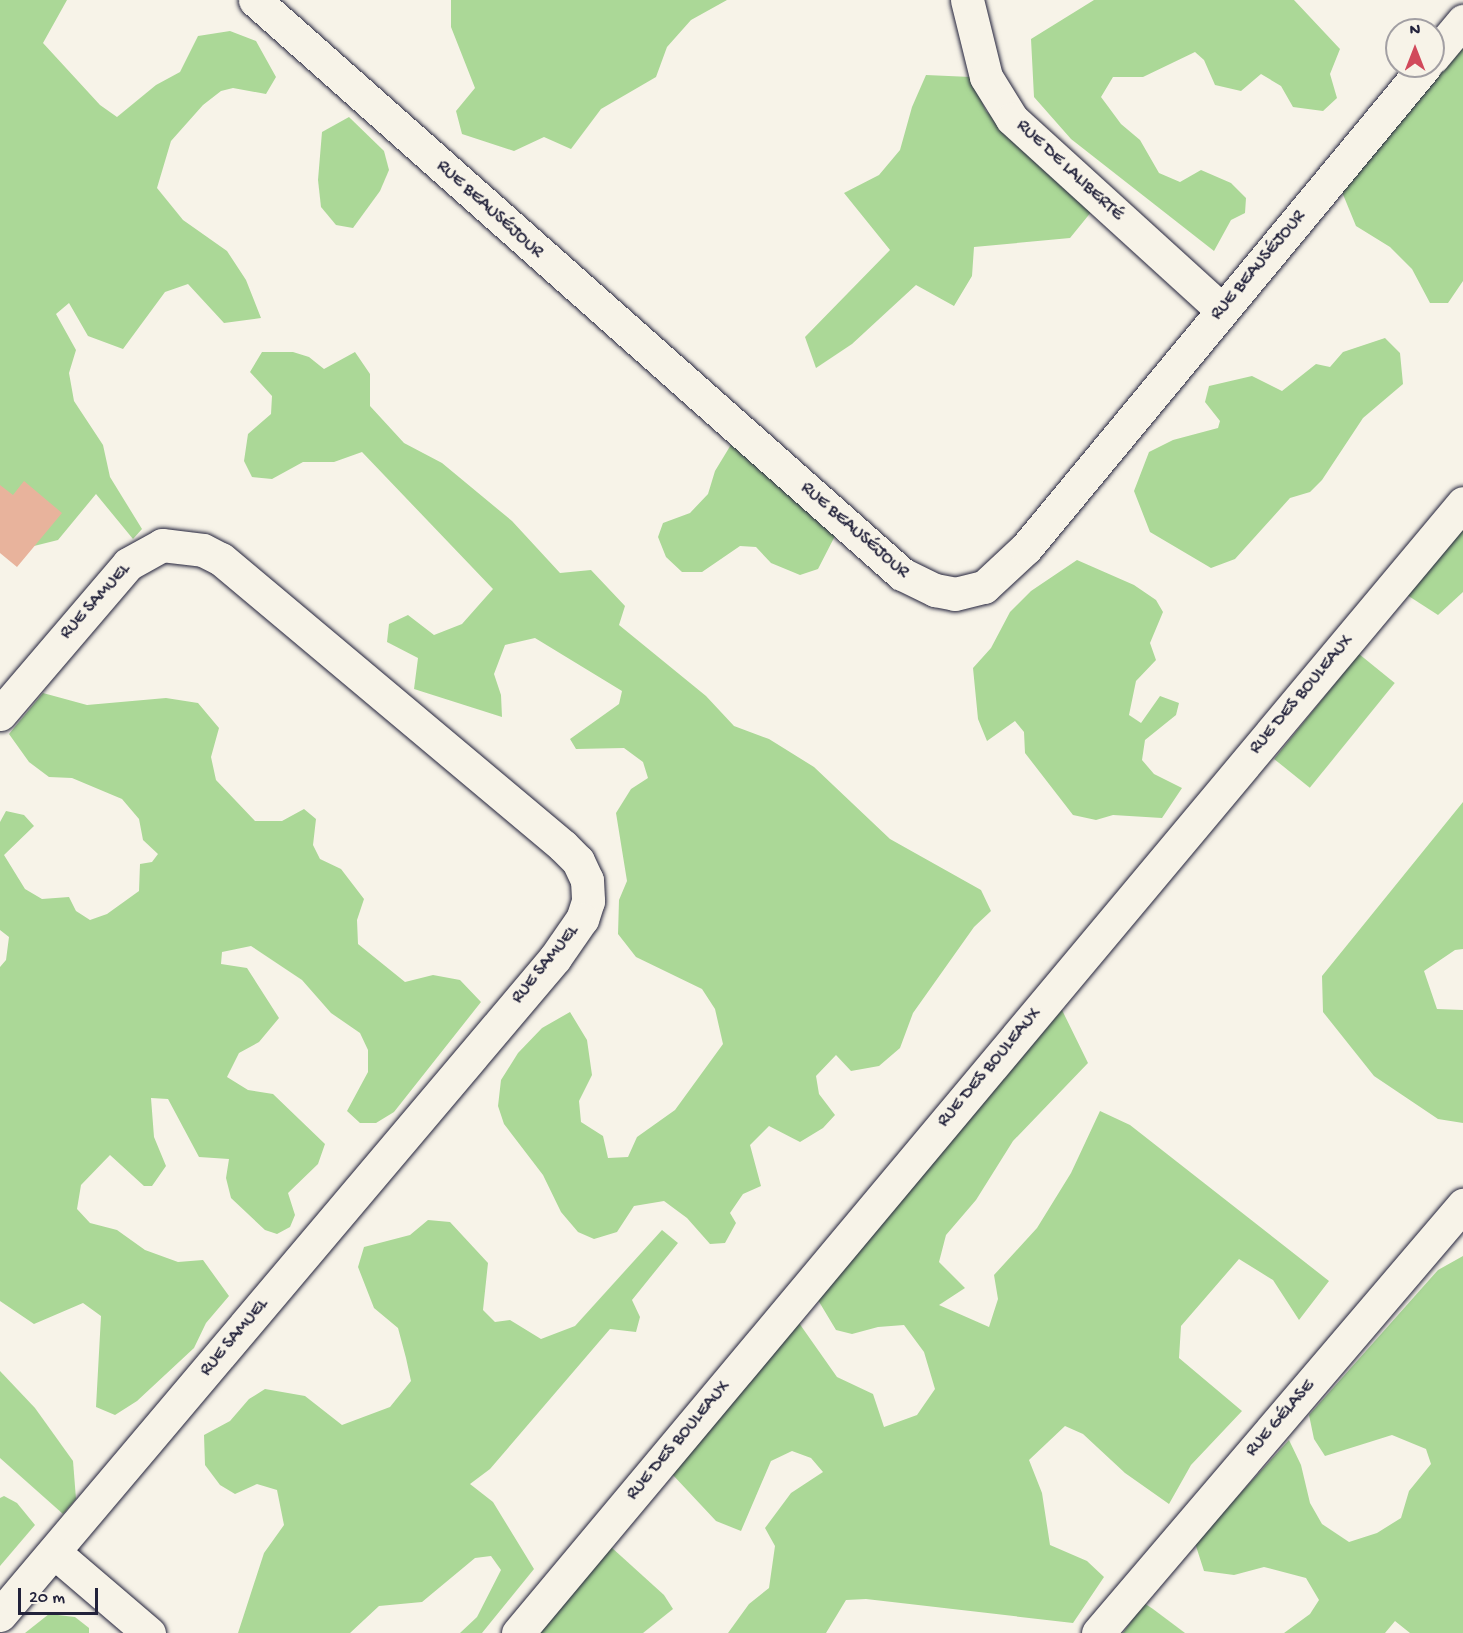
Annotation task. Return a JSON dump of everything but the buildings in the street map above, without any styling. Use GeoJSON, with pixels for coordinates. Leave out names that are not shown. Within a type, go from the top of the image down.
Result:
{"type":"FeatureCollection","features":[{"type":"Feature","properties":{"kind":"street","name":"RUE BEAUSÉJOUR"},"geometry":{"type":"LineString","coordinates":[[255,0],[890,564],[914,582],[935,590],[971,593],[1003,572],[1415,78]]}},
{"type":"Feature","properties":{"kind":"street","name":"RUE DE LALIBERTÉ"},"geometry":{"type":"LineString","coordinates":[[968,0],[986,77],[1012,119],[1222,310]]}},
{"type":"Feature","properties":{"kind":"street"},"geometry":{"type":"LineString","coordinates":[[1445,43],[1463,21]]}},
{"type":"Feature","properties":{"kind":"street","name":"RUE DES BOULEAUX"},"geometry":{"type":"LineString","coordinates":[[518,1633],[1463,503]]}},
{"type":"Feature","properties":{"kind":"street","name":"RUE SAMUEL"},"geometry":{"type":"LineString","coordinates":[[0,714],[128,564],[162,545],[203,550],[221,559],[563,846],[578,861],[587,880],[588,901],[582,919],[555,958],[0,1616]]}},
{"type":"Feature","properties":{"kind":"street","name":"RUE GÉLASE"},"geometry":{"type":"LineString","coordinates":[[1098,1633],[1463,1205]]}},
{"type":"Feature","properties":{"kind":"street"},"geometry":{"type":"LineString","coordinates":[[54,1552],[149,1633]]}},
{"type":"Feature","properties":{"kind":"green space"},"geometry":{"type":"Polygon","coordinates":[[[0,0],[67,0],[43,43],[100,105],[117,117],[156,85],[180,72],[198,36],[230,31],[256,41],[276,77],[266,94],[233,88],[221,91],[203,105],[171,141],[157,188],[183,220],[227,251],[246,280],[261,318],[224,323],[188,284],[165,292],[123,349],[88,336],[69,303],[56,314],[76,350],[69,373],[74,401],[103,445],[110,477],[142,529],[133,539],[96,494],[58,540],[26,548],[0,506],[0,0]]]}},
{"type":"Feature","properties":{"kind":"green space"},"geometry":{"type":"Polygon","coordinates":[[[451,0],[727,0],[691,20],[667,47],[656,77],[601,109],[571,149],[544,137],[514,151],[462,134],[456,111],[475,88],[451,27],[451,0]]]}},
{"type":"Feature","properties":{"kind":"green space"},"geometry":{"type":"Polygon","coordinates":[[[1094,0],[1294,0],[1340,49],[1330,74],[1337,98],[1323,111],[1293,107],[1281,86],[1261,74],[1241,91],[1215,85],[1204,60],[1195,52],[1143,77],[1113,77],[1101,97],[1121,124],[1140,140],[1159,173],[1180,182],[1201,170],[1231,183],[1246,198],[1245,213],[1231,220],[1214,251],[1071,139],[1034,97],[1031,39],[1094,0]]]}},
{"type":"Feature","properties":{"kind":"green space"},"geometry":{"type":"Polygon","coordinates":[[[1463,47],[1463,281],[1448,303],[1430,303],[1412,269],[1390,247],[1356,226],[1342,192],[1437,78],[1445,78],[1445,69],[1463,47]]]}},
{"type":"Feature","properties":{"kind":"green space"},"geometry":{"type":"Polygon","coordinates":[[[926,75],[971,77],[986,111],[1092,211],[1070,238],[974,247],[972,276],[954,306],[916,285],[852,344],[816,368],[805,337],[890,250],[844,193],[879,175],[900,150],[912,107],[926,75]]]}},
{"type":"Feature","properties":{"kind":"green space"},"geometry":{"type":"Polygon","coordinates":[[[349,117],[384,151],[389,170],[380,191],[353,228],[336,225],[321,207],[318,180],[322,132],[349,117]]]}},
{"type":"Feature","properties":{"kind":"green space"},"geometry":{"type":"Polygon","coordinates":[[[1385,338],[1400,353],[1403,384],[1363,418],[1322,480],[1310,492],[1290,498],[1235,559],[1211,568],[1150,532],[1134,491],[1149,452],[1173,440],[1218,428],[1220,421],[1205,402],[1209,386],[1252,376],[1282,391],[1316,364],[1330,367],[1343,352],[1385,338]]]}},
{"type":"Feature","properties":{"kind":"green space"},"geometry":{"type":"Polygon","coordinates":[[[262,352],[293,352],[309,357],[324,369],[355,352],[370,374],[370,406],[404,443],[442,463],[512,521],[560,573],[591,570],[625,606],[619,625],[706,696],[734,726],[769,739],[814,767],[890,839],[981,890],[991,911],[974,927],[913,1013],[900,1048],[879,1066],[851,1071],[836,1055],[816,1076],[819,1094],[835,1115],[823,1128],[800,1142],[769,1126],[750,1145],[761,1186],[743,1194],[730,1213],[736,1223],[725,1243],[710,1244],[687,1218],[664,1201],[634,1206],[617,1232],[594,1239],[578,1232],[561,1212],[543,1175],[504,1124],[498,1106],[501,1080],[518,1053],[542,1028],[570,1012],[587,1040],[592,1075],[579,1101],[581,1122],[603,1136],[608,1158],[628,1157],[637,1137],[675,1110],[723,1044],[715,1009],[702,989],[636,957],[618,934],[619,900],[627,881],[616,813],[631,789],[648,778],[643,762],[624,748],[576,749],[570,739],[619,704],[622,691],[535,638],[505,645],[494,674],[501,695],[502,717],[414,689],[418,658],[387,642],[389,624],[408,615],[434,635],[462,624],[493,589],[362,452],[334,462],[303,462],[272,479],[252,477],[244,461],[248,434],[271,414],[272,396],[250,372],[262,352]]]}},
{"type":"Feature","properties":{"kind":"green space"},"geometry":{"type":"Polygon","coordinates":[[[732,443],[836,534],[818,569],[800,575],[771,563],[756,547],[740,546],[702,572],[682,572],[666,557],[658,537],[663,523],[690,513],[708,494],[715,471],[732,443]]]}},
{"type":"Feature","properties":{"kind":"green space"},"geometry":{"type":"Polygon","coordinates":[[[1463,529],[1463,592],[1438,615],[1407,595],[1463,529]]]}},
{"type":"Feature","properties":{"kind":"green space"},"geometry":{"type":"Polygon","coordinates":[[[1077,560],[1134,585],[1156,600],[1163,612],[1150,643],[1156,660],[1136,681],[1129,715],[1141,723],[1160,696],[1179,703],[1176,715],[1145,740],[1142,760],[1154,774],[1182,788],[1162,818],[1113,815],[1096,820],[1073,815],[1025,753],[1024,732],[1015,721],[987,741],[978,719],[973,668],[991,648],[1010,612],[1031,591],[1077,560]]]}},
{"type":"Feature","properties":{"kind":"green space"},"geometry":{"type":"Polygon","coordinates":[[[1359,654],[1395,683],[1310,788],[1274,759],[1359,654]]]}},
{"type":"Feature","properties":{"kind":"green space"},"geometry":{"type":"Polygon","coordinates":[[[43,693],[87,705],[166,698],[198,703],[219,728],[211,757],[216,780],[255,821],[282,821],[304,809],[316,819],[313,845],[320,859],[341,869],[364,899],[357,920],[358,944],[405,982],[433,975],[460,980],[481,1002],[394,1112],[376,1123],[360,1123],[347,1111],[368,1072],[368,1050],[360,1033],[331,1013],[302,980],[251,946],[222,952],[221,964],[247,968],[279,1018],[259,1042],[239,1053],[227,1077],[248,1090],[273,1094],[325,1144],[318,1164],[288,1193],[295,1215],[290,1227],[277,1234],[265,1230],[231,1198],[226,1178],[229,1159],[199,1157],[168,1099],[151,1098],[154,1137],[166,1166],[152,1186],[144,1186],[110,1155],[81,1185],[77,1209],[90,1223],[117,1230],[145,1250],[178,1262],[203,1260],[229,1296],[206,1323],[194,1348],[137,1401],[115,1415],[96,1407],[101,1316],[83,1303],[34,1324],[0,1301],[0,967],[6,960],[9,937],[0,930],[0,822],[6,811],[24,815],[34,826],[4,855],[25,889],[42,899],[69,897],[76,911],[90,920],[107,914],[139,891],[140,864],[152,862],[158,854],[143,840],[139,819],[122,799],[72,778],[49,777],[29,762],[9,734],[43,693]]]}},
{"type":"Feature","properties":{"kind":"green space"},"geometry":{"type":"Polygon","coordinates":[[[1463,802],[1463,949],[1455,950],[1424,971],[1437,1009],[1463,1010],[1463,1123],[1438,1119],[1374,1076],[1323,1012],[1322,976],[1463,802]]]}},
{"type":"Feature","properties":{"kind":"green space"},"geometry":{"type":"Polygon","coordinates":[[[1062,1010],[1088,1063],[1013,1141],[976,1200],[946,1235],[939,1262],[965,1288],[939,1305],[989,1327],[998,1299],[994,1275],[1037,1228],[1071,1173],[1100,1111],[1130,1125],[1329,1281],[1299,1320],[1273,1280],[1239,1259],[1181,1326],[1179,1358],[1242,1411],[1191,1465],[1169,1504],[1125,1473],[1083,1434],[1065,1426],[1029,1460],[1042,1493],[1050,1545],[1087,1561],[1104,1577],[1073,1623],[866,1599],[846,1600],[826,1633],[728,1633],[749,1604],[769,1588],[775,1546],[765,1528],[791,1493],[823,1472],[811,1458],[792,1451],[771,1461],[741,1531],[716,1521],[672,1474],[799,1323],[837,1377],[873,1394],[884,1427],[917,1415],[935,1389],[924,1352],[904,1325],[878,1327],[852,1334],[836,1330],[818,1300],[1062,1010]]]}},
{"type":"Feature","properties":{"kind":"green space"},"geometry":{"type":"Polygon","coordinates":[[[428,1220],[450,1222],[488,1263],[483,1310],[495,1322],[510,1320],[541,1339],[575,1326],[662,1230],[678,1243],[632,1300],[640,1317],[636,1332],[610,1329],[490,1469],[470,1484],[493,1502],[534,1569],[482,1633],[460,1633],[477,1617],[501,1570],[491,1556],[475,1558],[422,1602],[379,1606],[350,1633],[238,1633],[264,1553],[284,1525],[277,1490],[257,1484],[235,1494],[220,1485],[205,1465],[204,1435],[230,1421],[249,1399],[265,1389],[305,1396],[342,1425],[390,1407],[411,1381],[406,1358],[398,1328],[374,1308],[358,1267],[364,1247],[410,1235],[428,1220]]]}},
{"type":"Feature","properties":{"kind":"green space"},"geometry":{"type":"Polygon","coordinates":[[[1463,1256],[1463,1633],[1410,1633],[1395,1621],[1385,1633],[1284,1633],[1310,1614],[1319,1600],[1306,1578],[1264,1567],[1234,1575],[1204,1571],[1195,1543],[1289,1440],[1301,1465],[1310,1503],[1322,1524],[1349,1542],[1377,1533],[1401,1518],[1409,1491],[1431,1464],[1426,1449],[1392,1435],[1325,1456],[1314,1439],[1309,1415],[1438,1270],[1463,1256]]]}},
{"type":"Feature","properties":{"kind":"green space"},"geometry":{"type":"Polygon","coordinates":[[[0,1371],[35,1408],[73,1461],[76,1499],[63,1514],[0,1458],[0,1371]]]}},
{"type":"Feature","properties":{"kind":"green space"},"geometry":{"type":"Polygon","coordinates":[[[4,1496],[17,1503],[35,1525],[0,1566],[0,1498],[4,1496]]]}},
{"type":"Feature","properties":{"kind":"green space"},"geometry":{"type":"Polygon","coordinates":[[[611,1547],[664,1595],[673,1609],[643,1633],[539,1633],[611,1547]]]}},
{"type":"Feature","properties":{"kind":"green space"},"geometry":{"type":"Polygon","coordinates":[[[1144,1603],[1153,1609],[1185,1633],[1123,1633],[1144,1603]]]}},
{"type":"Feature","properties":{"kind":"green space"},"geometry":{"type":"Polygon","coordinates":[[[49,1614],[75,1617],[89,1628],[89,1633],[25,1633],[49,1614]]]}}]}
